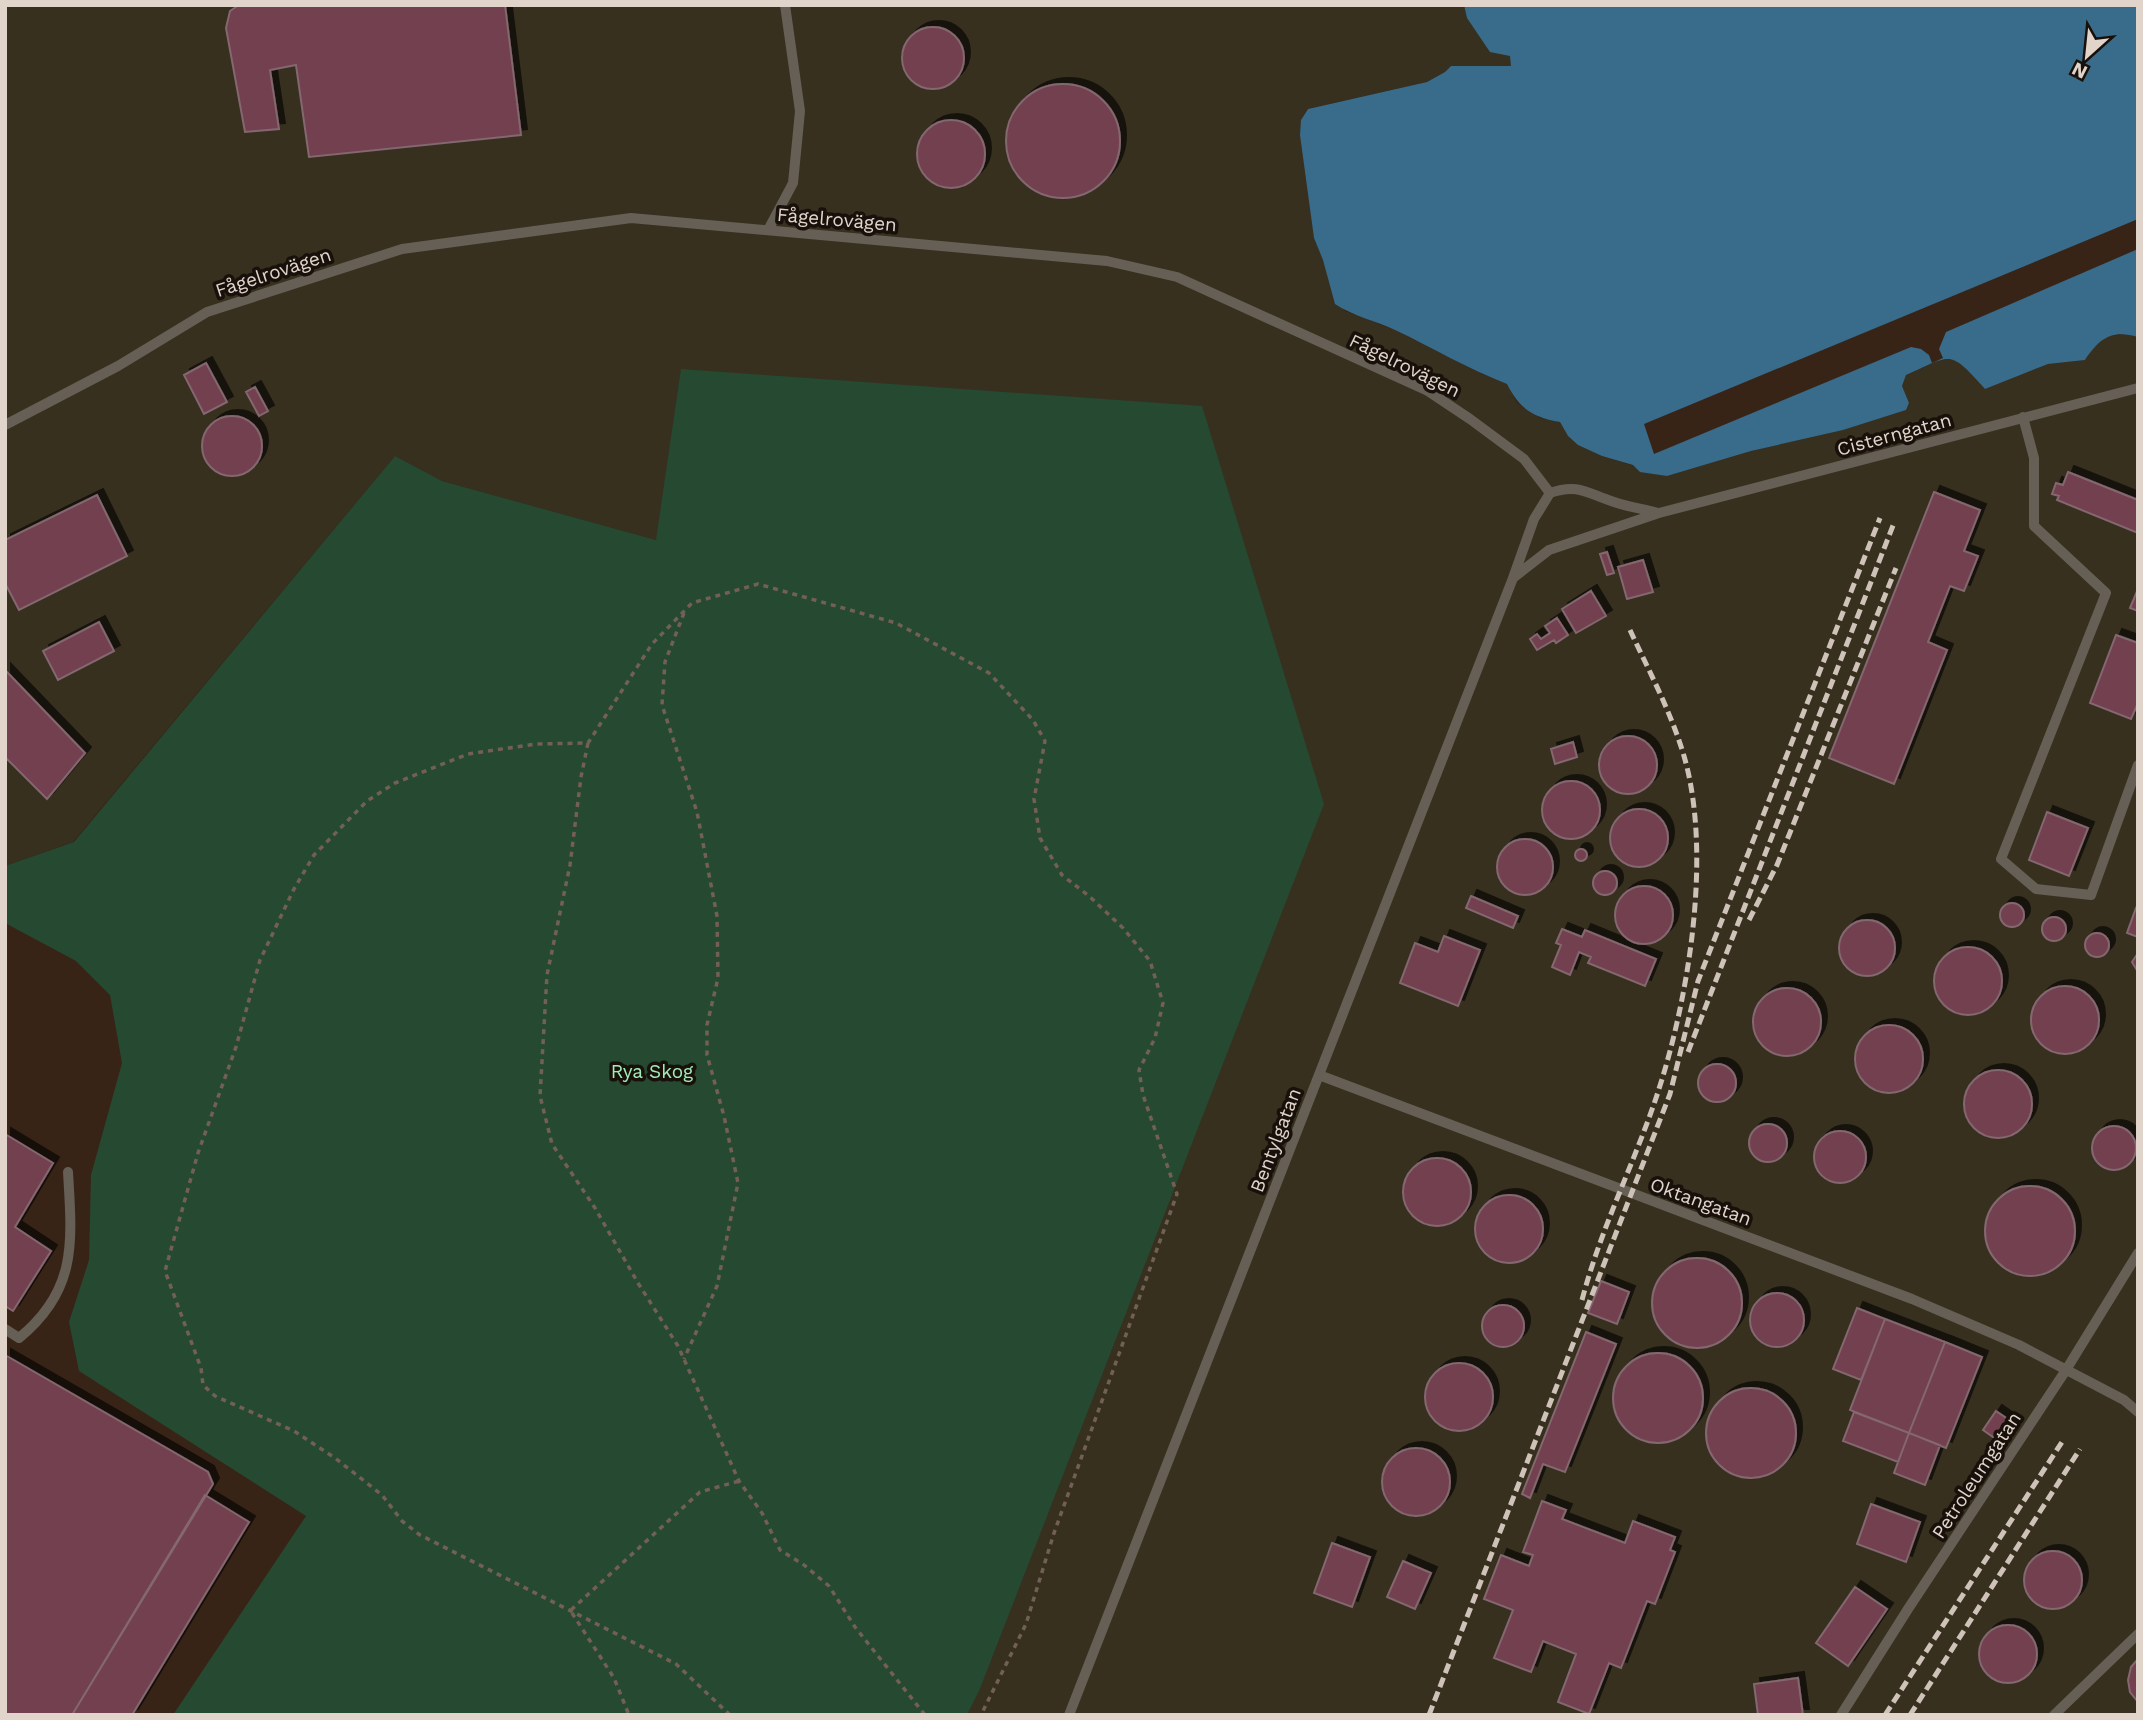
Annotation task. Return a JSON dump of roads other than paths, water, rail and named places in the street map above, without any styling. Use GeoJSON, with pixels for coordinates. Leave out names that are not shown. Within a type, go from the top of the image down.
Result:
{"type":"FeatureCollection","features":[{"type":"Feature","properties":{"kind":"lane"},"geometry":{"type":"LineString","coordinates":[[768,230],[793,183],[800,111],[785,5]]}},
{"type":"Feature","properties":{"kind":"lane","name":"Fågelrovägen"},"geometry":{"type":"LineString","coordinates":[[5,425],[118,366],[206,312],[402,249],[631,218],[1107,261],[1177,277],[1428,391],[1470,418],[1524,459],[1550,493]]}},
{"type":"Feature","properties":{"kind":"lane","name":"Cisterngatan"},"geometry":{"type":"LineString","coordinates":[[1513,579],[1549,550],[1659,513],[2138,388]]}},
{"type":"Feature","properties":{"kind":"lane"},"geometry":{"type":"LineString","coordinates":[[2023,417],[2034,458],[2034,526],[2106,593],[2000,859],[2036,889],[2091,895],[2138,765]]}},
{"type":"Feature","properties":{"kind":"lane","name":"Cisterngatan"},"geometry":{"type":"LineString","coordinates":[[1550,493],[1580,488],[1614,502],[1659,513]]}},
{"type":"Feature","properties":{"kind":"lane"},"geometry":{"type":"LineString","coordinates":[[1513,579],[1534,519],[1550,493]]}},
{"type":"Feature","properties":{"kind":"lane","name":"Bentylgatan"},"geometry":{"type":"LineString","coordinates":[[1069,1715],[1513,579]]}},
{"type":"Feature","properties":{"kind":"lane","name":"Oktangatan"},"geometry":{"type":"LineString","coordinates":[[1319,1075],[1912,1298],[2018,1345],[2124,1400],[2138,1412]]}},
{"type":"Feature","properties":{"kind":"lane"},"geometry":{"type":"LineString","coordinates":[[5,1329],[19,1338],[33,1327],[58,1294],[68,1267],[72,1226],[68,1172]]}},
{"type":"Feature","properties":{"kind":"lane","name":"Petroleumgatan"},"geometry":{"type":"LineString","coordinates":[[1841,1715],[2066,1370],[2138,1253]]}},
{"type":"Feature","properties":{"kind":"lane"},"geometry":{"type":"LineString","coordinates":[[2054,1715],[2138,1634]]}},
{"type":"Feature","properties":{"kind":"water"},"geometry":{"type":"Polygon","coordinates":[[[1464,5],[2138,5],[2138,337],[2113,335],[2095,346],[2085,360],[2048,364],[1985,389],[1957,361],[1942,360],[1906,375],[1902,386],[1909,403],[1906,410],[1843,430],[1751,451],[1667,476],[1640,472],[1633,465],[1602,456],[1578,445],[1568,436],[1560,422],[1534,414],[1522,406],[1507,384],[1335,304],[1314,238],[1300,135],[1301,120],[1308,109],[1427,82],[1451,66],[1511,66],[1510,56],[1490,52],[1467,18],[1464,5]]]}},
{"type":"Feature","properties":{"kind":"railway"},"geometry":{"type":"LineString","coordinates":[[1429,1715],[1670,1094],[1698,981],[1880,518]]}},
{"type":"Feature","properties":{"kind":"railway"},"geometry":{"type":"LineString","coordinates":[[1688,1052],[1894,523]]}},
{"type":"Feature","properties":{"kind":"railway"},"geometry":{"type":"LineString","coordinates":[[1749,920],[1777,865],[1896,568]]}},
{"type":"Feature","properties":{"kind":"railway"},"geometry":{"type":"LineString","coordinates":[[1582,1300],[1589,1274],[1646,1126],[1667,1062],[1678,1020],[1693,930],[1696,838],[1692,796],[1684,756],[1666,708],[1630,630]]}},
{"type":"Feature","properties":{"kind":"railway"},"geometry":{"type":"LineString","coordinates":[[1885,1715],[2062,1442]]}},
{"type":"Feature","properties":{"kind":"railway"},"geometry":{"type":"LineString","coordinates":[[1910,1715],[2080,1449]]}},
{"type":"Feature","properties":{"kind":"park label","name":"Rya Skog"},"geometry":{"type":"Point","coordinates":[652,1071]}}]}
